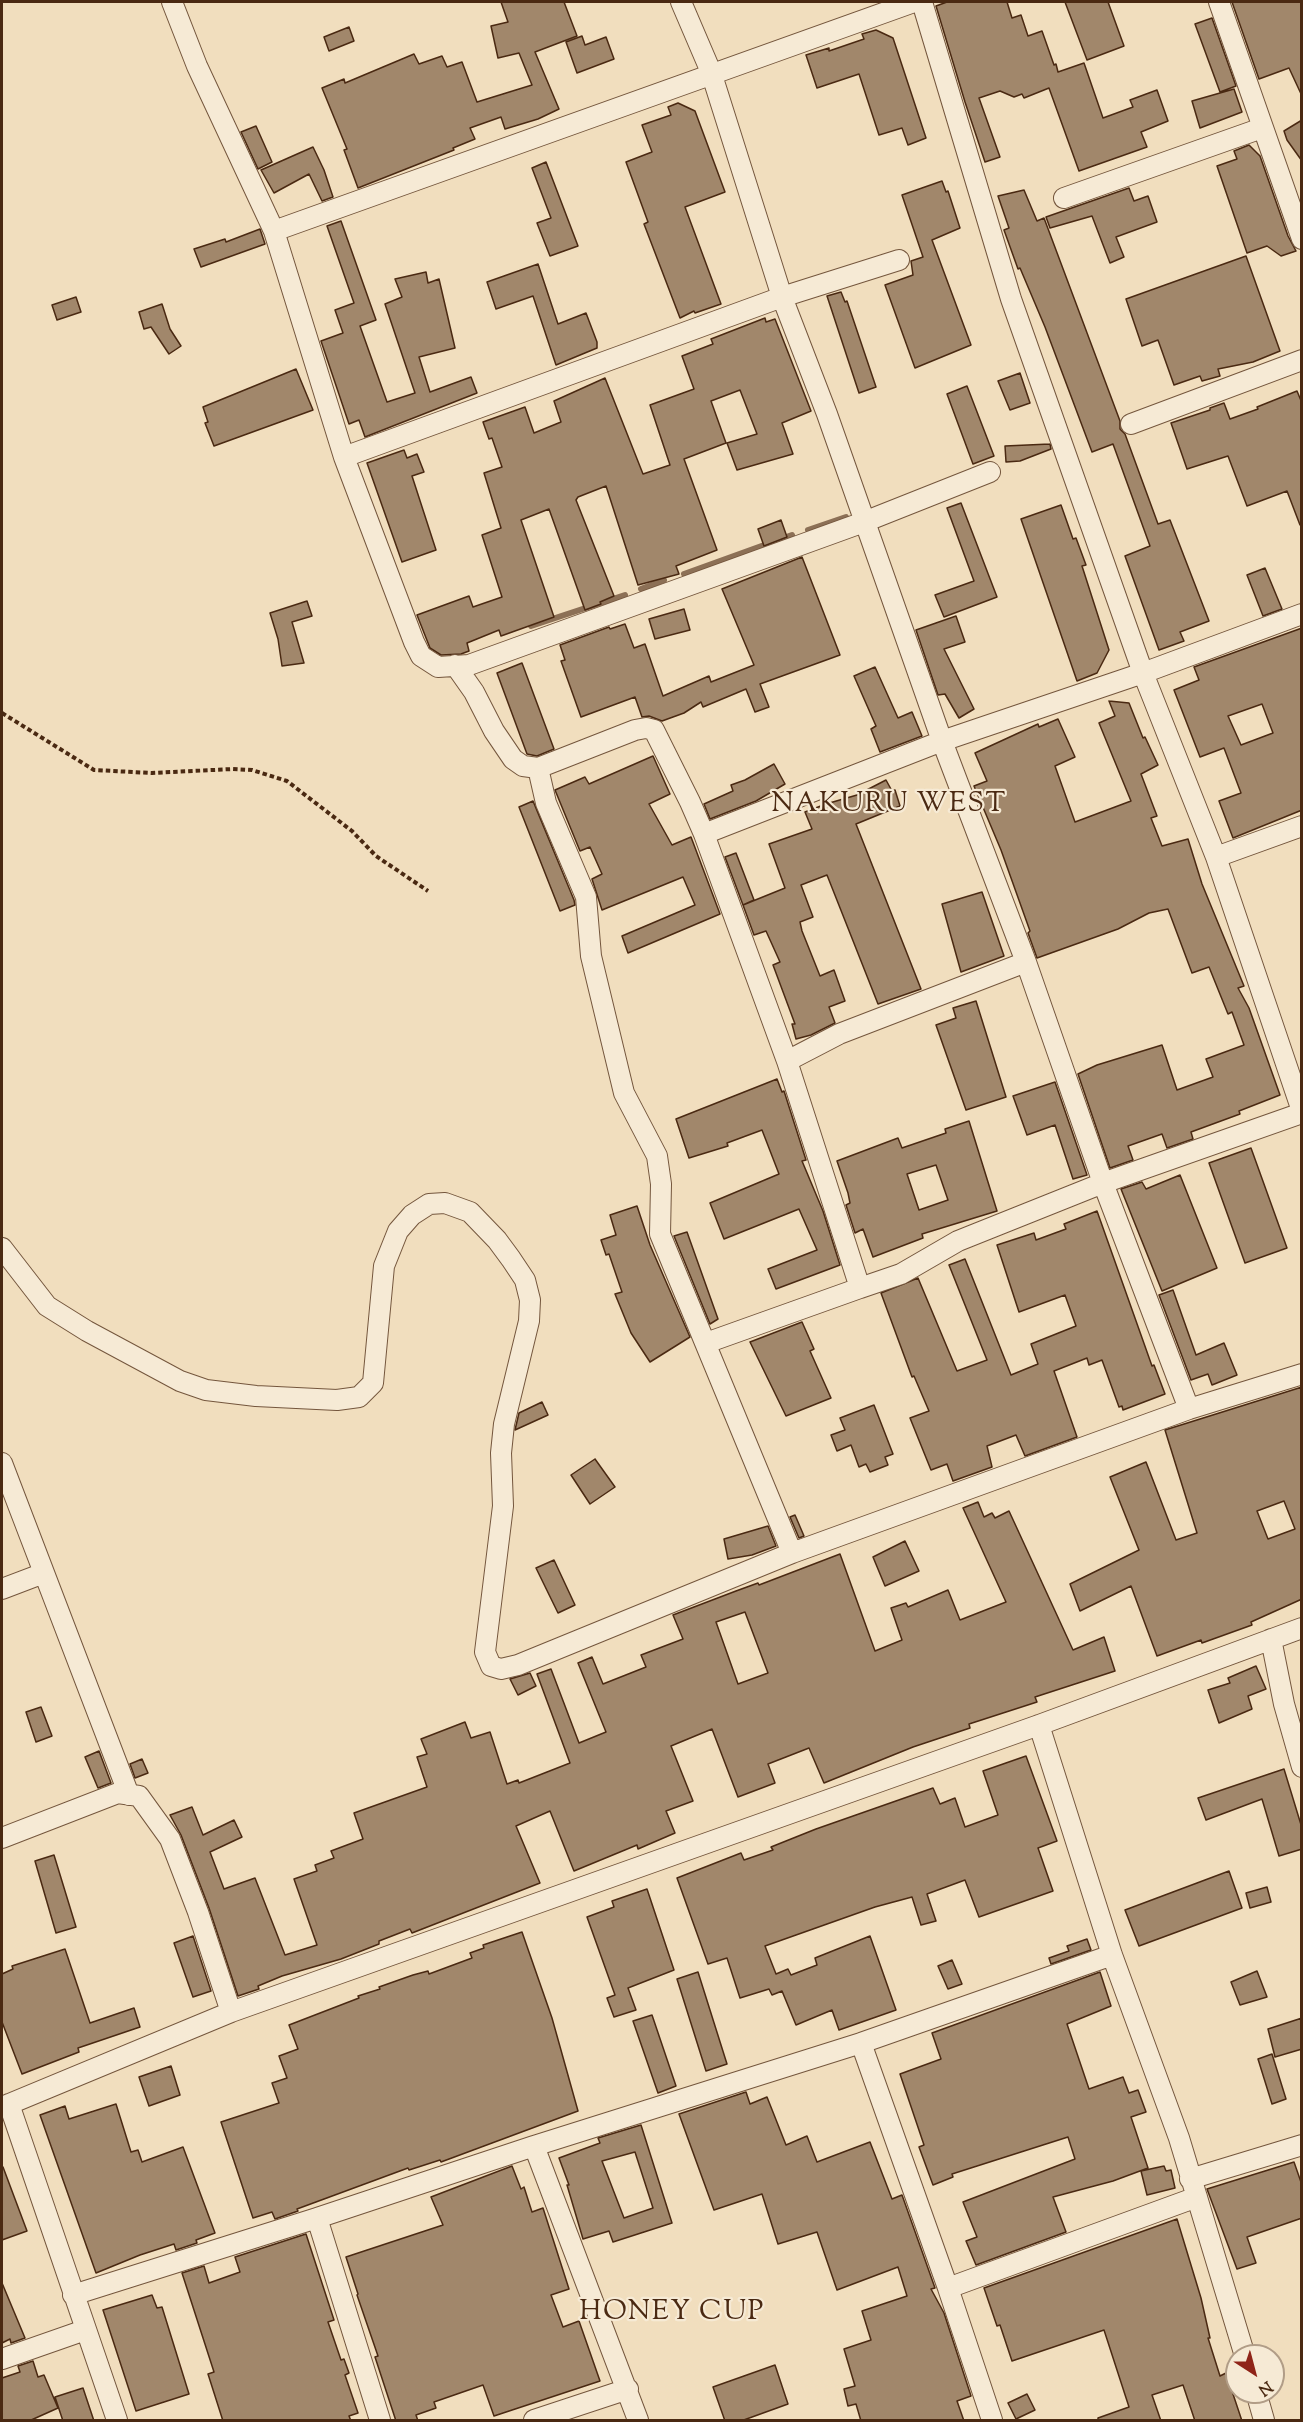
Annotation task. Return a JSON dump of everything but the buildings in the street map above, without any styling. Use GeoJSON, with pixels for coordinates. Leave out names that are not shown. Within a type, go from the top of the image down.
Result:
{"type":"FeatureCollection","features":[{"type":"Feature","properties":{"kind":"street"},"geometry":{"type":"LineString","coordinates":[[172,2],[197,66],[274,231],[344,458],[414,642],[421,656],[438,667],[470,665],[864,522],[990,472]]}},
{"type":"Feature","properties":{"kind":"street"},"geometry":{"type":"LineString","coordinates":[[681,2],[711,72],[782,297],[942,741],[1026,962],[1103,1183],[1189,1409]]}},
{"type":"Feature","properties":{"kind":"street"},"geometry":{"type":"LineString","coordinates":[[274,231],[711,72],[914,2]]}},
{"type":"Feature","properties":{"kind":"street"},"geometry":{"type":"LineString","coordinates":[[706,1343],[901,1274],[957,1241],[1103,1183],[1302,1112],[1216,857],[1143,673],[1011,299],[922,2]]}},
{"type":"Feature","properties":{"kind":"street"},"geometry":{"type":"LineString","coordinates":[[1219,2],[1302,239]]}},
{"type":"Feature","properties":{"kind":"street"},"geometry":{"type":"LineString","coordinates":[[1064,198],[1262,128]]}},
{"type":"Feature","properties":{"kind":"street"},"geometry":{"type":"LineString","coordinates":[[344,458],[782,297],[899,260]]}},
{"type":"Feature","properties":{"kind":"street"},"geometry":{"type":"LineString","coordinates":[[1131,424],[1302,360]]}},
{"type":"Feature","properties":{"kind":"street"},"geometry":{"type":"LineString","coordinates":[[704,834],[942,741],[1143,673],[1302,614]]}},
{"type":"Feature","properties":{"kind":"street"},"geometry":{"type":"LineString","coordinates":[[455,665],[474,692],[494,731],[513,759],[523,766],[538,768],[635,730],[646,728],[654,730],[704,834],[787,1061],[860,1288]]}},
{"type":"Feature","properties":{"kind":"street"},"geometry":{"type":"LineString","coordinates":[[538,768],[546,803],[586,897],[591,956],[624,1093],[657,1156],[661,1185],[660,1234],[792,1553]]}},
{"type":"Feature","properties":{"kind":"street"},"geometry":{"type":"LineString","coordinates":[[1216,857],[1302,826]]}},
{"type":"Feature","properties":{"kind":"street"},"geometry":{"type":"LineString","coordinates":[[787,1061],[839,1034],[1026,962]]}},
{"type":"Feature","properties":{"kind":"street"},"geometry":{"type":"LineString","coordinates":[[2,1248],[48,1306],[87,1331],[180,1381],[206,1390],[256,1396],[337,1400],[358,1397],[373,1383],[384,1266],[398,1231],[412,1215],[429,1204],[445,1203],[470,1212],[497,1240],[511,1259],[525,1280],[530,1300],[529,1321],[504,1424],[501,1453],[503,1506],[485,1652],[491,1666],[501,1669],[518,1665],[792,1553],[1189,1409],[1302,1374]]}},
{"type":"Feature","properties":{"kind":"street"},"geometry":{"type":"LineString","coordinates":[[2,1463],[129,1795]]}},
{"type":"Feature","properties":{"kind":"street"},"geometry":{"type":"LineString","coordinates":[[2,1589],[44,1573]]}},
{"type":"Feature","properties":{"kind":"street"},"geometry":{"type":"LineString","coordinates":[[117,2421],[5,2106],[231,2012],[1039,1725],[1302,1628]]}},
{"type":"Feature","properties":{"kind":"street"},"geometry":{"type":"LineString","coordinates":[[1271,1639],[1284,1704],[1302,1767]]}},
{"type":"Feature","properties":{"kind":"street"},"geometry":{"type":"LineString","coordinates":[[1039,1725],[1112,1955],[1179,2138],[1241,2344]]}},
{"type":"Feature","properties":{"kind":"street"},"geometry":{"type":"LineString","coordinates":[[2,1838],[118,1793],[139,1796],[170,1839],[198,1912],[231,2012]]}},
{"type":"Feature","properties":{"kind":"street"},"geometry":{"type":"LineString","coordinates":[[73,2295],[861,2043],[1112,1955]]}},
{"type":"Feature","properties":{"kind":"street"},"geometry":{"type":"LineString","coordinates":[[861,2043],[948,2288],[992,2421]]}},
{"type":"Feature","properties":{"kind":"street"},"geometry":{"type":"LineString","coordinates":[[948,2288],[1302,2145]]}},
{"type":"Feature","properties":{"kind":"street"},"geometry":{"type":"LineString","coordinates":[[534,2146],[628,2389],[638,2421]]}},
{"type":"Feature","properties":{"kind":"street"},"geometry":{"type":"LineString","coordinates":[[317,2218],[380,2421]]}},
{"type":"Feature","properties":{"kind":"street"},"geometry":{"type":"LineString","coordinates":[[2,2359],[85,2330]]}},
{"type":"Feature","properties":{"kind":"street"},"geometry":{"type":"LineString","coordinates":[[534,2421],[628,2389]]}},
{"type":"Feature","properties":{"kind":"street"},"geometry":{"type":"LineString","coordinates":[[1259,2404],[1264,2421]]}},
{"type":"Feature","properties":{"kind":"path"},"geometry":{"type":"LineString","coordinates":[[2,713],[94,770],[152,773],[252,770],[287,782],[352,831],[376,856],[428,891]]}},
{"type":"Feature","properties":{"kind":"waterway"},"geometry":{"type":"LineString","coordinates":[[808,530],[846,517]]}},
{"type":"Feature","properties":{"kind":"waterway"},"geometry":{"type":"LineString","coordinates":[[684,574],[792,535]]}},
{"type":"Feature","properties":{"kind":"waterway"},"geometry":{"type":"LineString","coordinates":[[641,589],[664,580]]}},
{"type":"Feature","properties":{"kind":"waterway"},"geometry":{"type":"LineString","coordinates":[[531,626],[625,595]]}},
{"type":"Feature","properties":{"kind":"district","name":"NAKURU WEST"},"geometry":{"type":"Point","coordinates":[889,806]}},
{"type":"Feature","properties":{"kind":"district","name":"HONEY CUP"},"geometry":{"type":"Point","coordinates":[672,2314]}}]}
